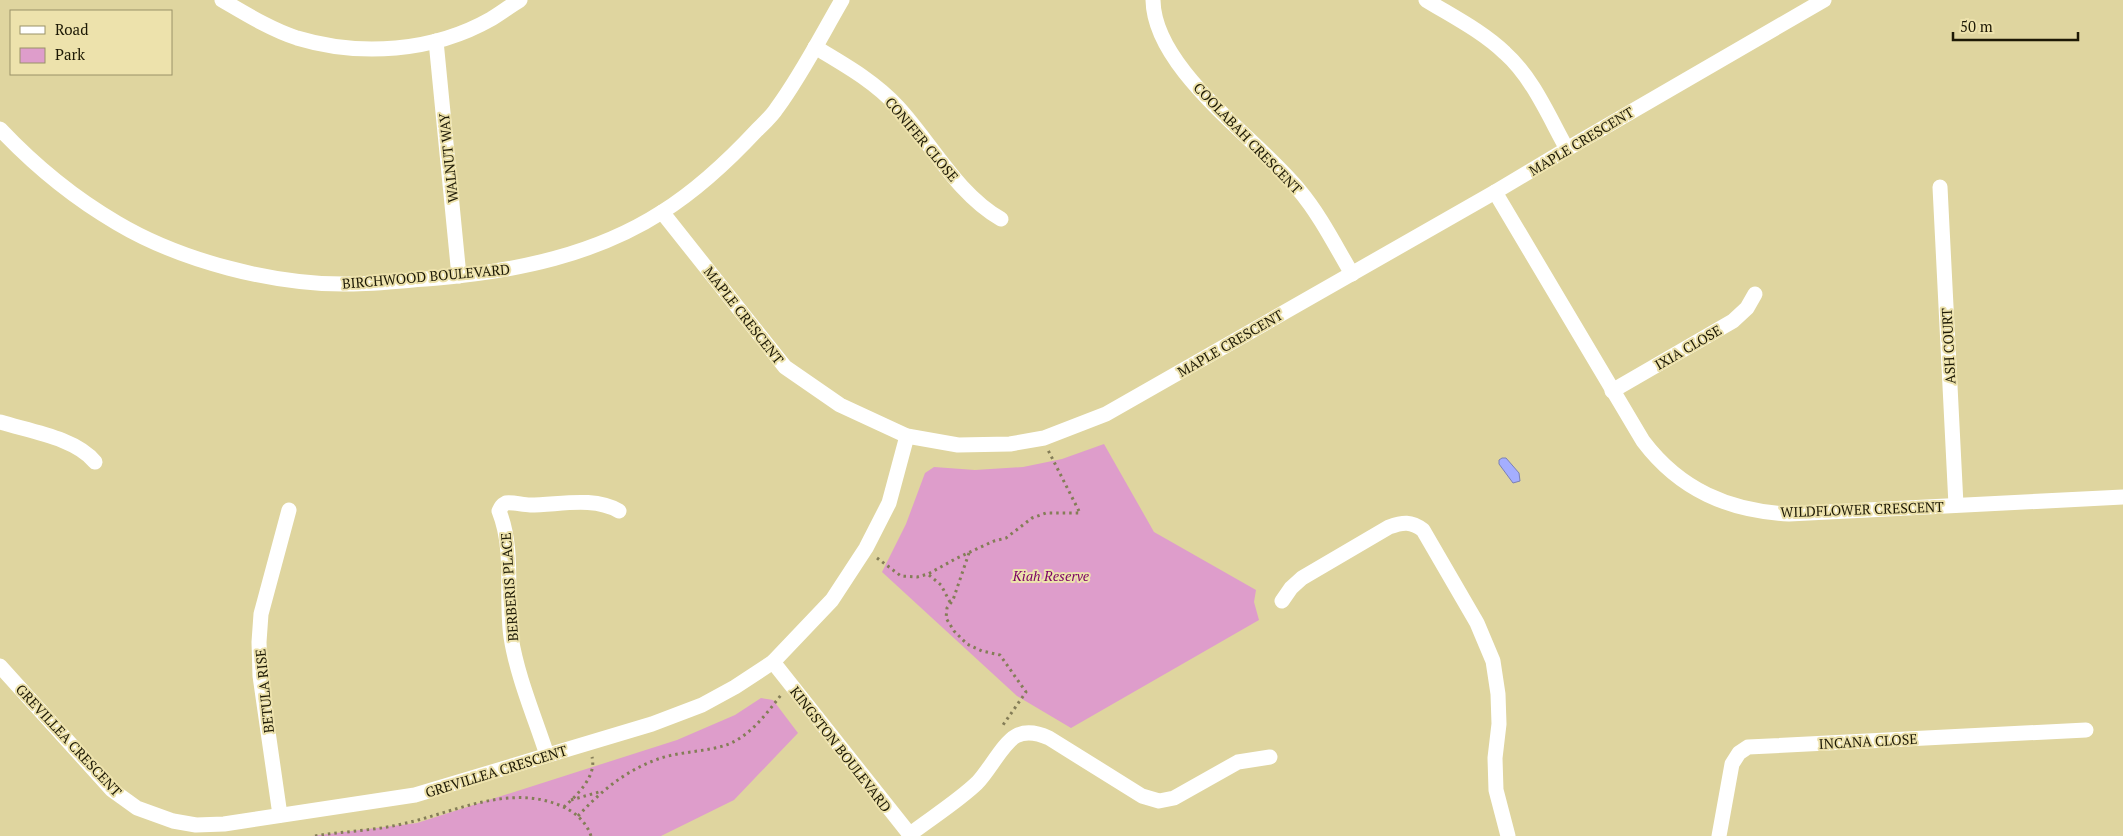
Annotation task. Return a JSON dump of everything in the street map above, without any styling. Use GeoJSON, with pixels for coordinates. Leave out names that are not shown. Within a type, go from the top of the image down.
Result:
{"type":"FeatureCollection","features":[{"type":"Feature","properties":{"kind":"street"},"geometry":{"type":"LineString","coordinates":[[222,0],[259,22],[297,38],[339,48],[375,49],[436,41],[465,31],[490,19],[520,0]]}},
{"type":"Feature","properties":{"kind":"street","name":"BIRCHWOOD BOULEVARD"},"geometry":{"type":"LineString","coordinates":[[0,129],[77,197],[119,224],[170,248],[222,267],[288,280],[347,284],[459,276],[515,269],[559,258],[610,240],[662,212],[702,182],[737,151],[776,109],[842,0]]}},
{"type":"Feature","properties":{"kind":"street","name":"COOLABAH CRESCENT"},"geometry":{"type":"LineString","coordinates":[[1153,0],[1153,12],[1161,35],[1173,59],[1197,86],[1299,189],[1320,218],[1352,274]]}},
{"type":"Feature","properties":{"kind":"street"},"geometry":{"type":"LineString","coordinates":[[1426,0],[1481,34],[1506,53],[1527,78],[1567,149]]}},
{"type":"Feature","properties":{"kind":"street","name":"MAPLE CRESCENT"},"geometry":{"type":"LineString","coordinates":[[662,212],[785,367],[840,404],[907,436],[958,445],[1010,444],[1044,438],[1106,414],[1496,192],[1824,0]]}},
{"type":"Feature","properties":{"kind":"street","name":"WALNUT WAY"},"geometry":{"type":"LineString","coordinates":[[436,41],[459,276]]}},
{"type":"Feature","properties":{"kind":"street","name":"CONIFER CLOSE"},"geometry":{"type":"LineString","coordinates":[[815,47],[866,77],[882,90],[973,199],[1001,219]]}},
{"type":"Feature","properties":{"kind":"street","name":"ASH COURT"},"geometry":{"type":"LineString","coordinates":[[1940,187],[1956,505]]}},
{"type":"Feature","properties":{"kind":"street","name":"WILDFLOWER CRESCENT"},"geometry":{"type":"LineString","coordinates":[[1496,192],[1643,441],[1657,460],[1677,477],[1712,499],[1735,507],[1763,513],[1789,514],[2123,497]]}},
{"type":"Feature","properties":{"kind":"street","name":"IXIA CLOSE"},"geometry":{"type":"LineString","coordinates":[[1612,391],[1733,321],[1747,308],[1755,294]]}},
{"type":"Feature","properties":{"kind":"street"},"geometry":{"type":"LineString","coordinates":[[0,422],[75,445],[88,453],[95,462]]}},
{"type":"Feature","properties":{"kind":"street","name":"GREVILLEA CRESCENT"},"geometry":{"type":"LineString","coordinates":[[0,666],[112,790],[137,808],[161,818],[196,825],[224,824],[415,795],[652,724],[702,705],[735,687],[773,662],[832,600],[866,548],[889,504],[907,436]]}},
{"type":"Feature","properties":{"kind":"street","name":"BERBERIS PLACE"},"geometry":{"type":"LineString","coordinates":[[547,755],[516,659],[511,636],[507,534],[499,511],[501,506],[508,503],[528,505],[593,503],[609,505],[619,510]]}},
{"type":"Feature","properties":{"kind":"street","name":"BETULA RISE"},"geometry":{"type":"LineString","coordinates":[[280,815],[260,676],[259,642],[261,614],[288,510]]}},
{"type":"Feature","properties":{"kind":"street"},"geometry":{"type":"LineString","coordinates":[[1282,601],[1291,588],[1302,578],[1389,527],[1400,523],[1414,523],[1424,530],[1477,623],[1493,661],[1499,724],[1495,758],[1496,790],[1508,836]]}},
{"type":"Feature","properties":{"kind":"street","name":"KINGSTON BOULEVARD"},"geometry":{"type":"LineString","coordinates":[[773,662],[910,835]]}},
{"type":"Feature","properties":{"kind":"street","name":"INCANA CLOSE"},"geometry":{"type":"LineString","coordinates":[[1719,836],[1732,764],[1739,753],[1748,747],[2086,730]]}},
{"type":"Feature","properties":{"kind":"street"},"geometry":{"type":"LineString","coordinates":[[910,835],[976,784],[1010,740],[1029,732],[1039,733],[1142,796],[1159,801],[1174,798],[1238,762],[1270,757]]}},
{"type":"Feature","properties":{"kind":"path"},"geometry":{"type":"LineString","coordinates":[[866,548],[901,576],[917,577],[928,574],[994,541],[1006,538],[1032,518],[1046,513],[1080,513],[1050,456],[1044,438]]}},
{"type":"Feature","properties":{"kind":"path"},"geometry":{"type":"LineString","coordinates":[[969,553],[951,604],[947,608],[946,618],[954,631],[967,644],[1000,656],[1026,692],[1002,727],[1010,740]]}},
{"type":"Feature","properties":{"kind":"path"},"geometry":{"type":"LineString","coordinates":[[928,574],[941,585],[951,604]]}},
{"type":"Feature","properties":{"kind":"path"},"geometry":{"type":"LineString","coordinates":[[578,816],[600,792],[620,778],[657,760],[679,753],[728,744],[742,737],[761,721],[789,683]]}},
{"type":"Feature","properties":{"kind":"path"},"geometry":{"type":"LineString","coordinates":[[564,807],[588,779],[593,764],[588,743]]}},
{"type":"Feature","properties":{"kind":"path"},"geometry":{"type":"LineString","coordinates":[[571,800],[600,792]]}},
{"type":"Feature","properties":{"kind":"path"},"geometry":{"type":"LineString","coordinates":[[315,836],[404,824],[456,807],[518,796],[536,798],[564,807],[578,816],[591,836]]}},
{"type":"Feature","properties":{"kind":"green space","name":"Kiah Reserve"},"geometry":{"type":"Polygon","coordinates":[[[1104,444],[1154,532],[1256,590],[1254,602],[1259,620],[1071,728],[1017,696],[882,572],[906,524],[925,473],[934,467],[975,470],[1023,467],[1062,459],[1104,444]]]}},
{"type":"Feature","properties":{"kind":"green space"},"geometry":{"type":"Polygon","coordinates":[[[761,698],[773,700],[798,733],[734,800],[661,836],[312,836],[417,823],[677,740],[735,715],[761,698]]]}},
{"type":"Feature","properties":{"kind":"water"},"geometry":{"type":"Polygon","coordinates":[[[1506,458],[1519,473],[1520,481],[1513,483],[1499,464],[1499,460],[1506,458]]]}}]}
